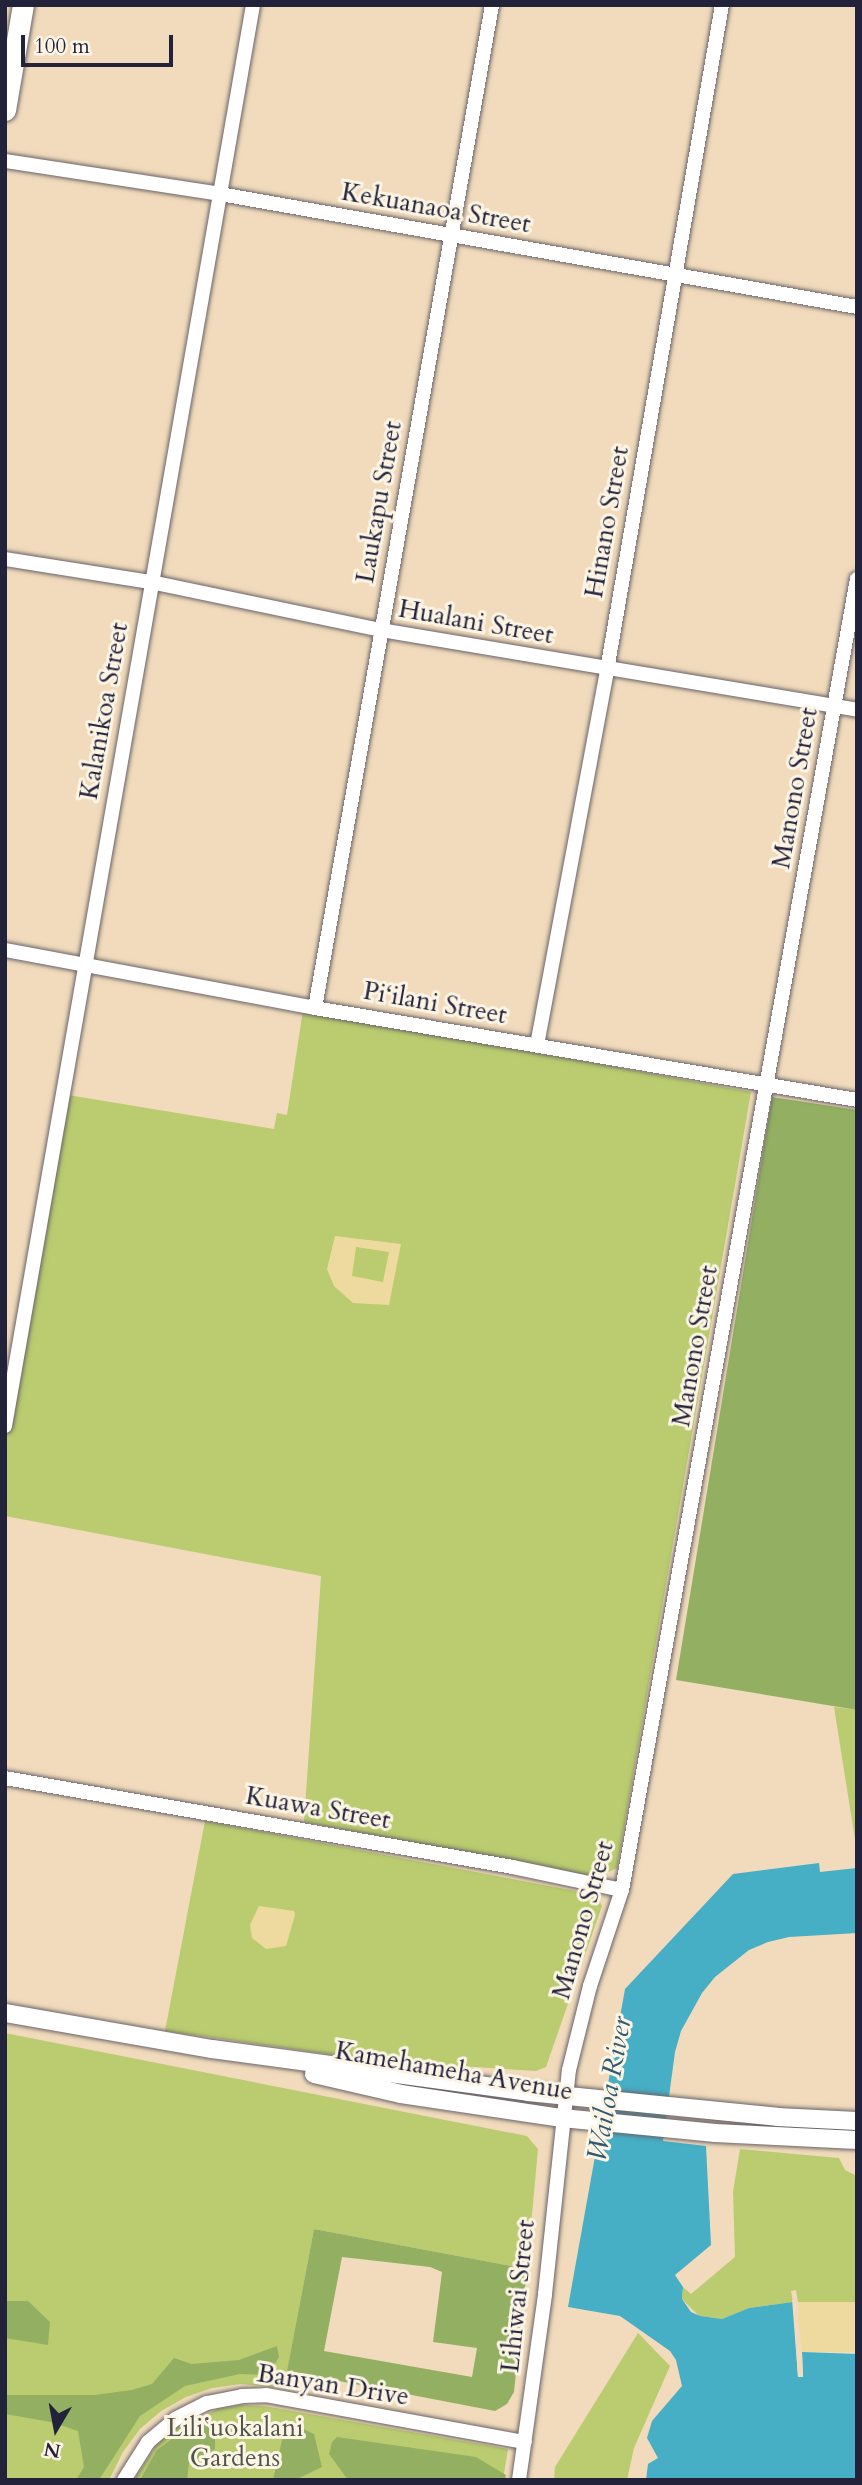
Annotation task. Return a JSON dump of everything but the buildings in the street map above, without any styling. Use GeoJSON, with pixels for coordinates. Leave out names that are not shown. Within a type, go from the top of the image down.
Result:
{"type":"FeatureCollection","features":[{"type":"Feature","properties":{"kind":"highway"},"geometry":{"type":"LineString","coordinates":[[5,110],[23,5]]}},
{"type":"Feature","properties":{"kind":"main road","name":"Kamehameha Avenue"},"geometry":{"type":"LineString","coordinates":[[5,2013],[212,2049],[593,2099],[857,2121]]}},
{"type":"Feature","properties":{"kind":"main road","name":"Kamehameha Avenue"},"geometry":{"type":"LineString","coordinates":[[212,2049],[401,2094],[562,2118],[673,2130],[857,2140]]}},
{"type":"Feature","properties":{"kind":"street","name":"Kalanikoa Street"},"geometry":{"type":"LineString","coordinates":[[5,1426],[253,5]]}},
{"type":"Feature","properties":{"kind":"street","name":"Laukapu Street"},"geometry":{"type":"LineString","coordinates":[[315,1008],[492,5]]}},
{"type":"Feature","properties":{"kind":"street","name":"Hinano Street"},"geometry":{"type":"LineString","coordinates":[[537,1045],[607,670],[722,5]]}},
{"type":"Feature","properties":{"kind":"street","name":"Kekuanaoa Street"},"geometry":{"type":"LineString","coordinates":[[5,161],[220,194],[857,307]]}},
{"type":"Feature","properties":{"kind":"street","name":"Hualani Street"},"geometry":{"type":"LineString","coordinates":[[5,559],[151,582],[380,630],[857,710]]}},
{"type":"Feature","properties":{"kind":"street","name":"Manono Street"},"geometry":{"type":"LineString","coordinates":[[562,2118],[580,2020],[622,1890],[857,579]]}},
{"type":"Feature","properties":{"kind":"street","name":"Pi‘ilani Street"},"geometry":{"type":"LineString","coordinates":[[5,950],[315,1008],[857,1100]]}},
{"type":"Feature","properties":{"kind":"street","name":"Kuawa Street"},"geometry":{"type":"LineString","coordinates":[[5,1778],[513,1867],[622,1890]]}},
{"type":"Feature","properties":{"kind":"street","name":"Lihiwai Street"},"geometry":{"type":"LineString","coordinates":[[519,2480],[545,2294],[562,2118]]}},
{"type":"Feature","properties":{"kind":"street","name":"Banyan Drive"},"geometry":{"type":"LineString","coordinates":[[124,2480],[141,2452],[166,2426],[196,2408],[242,2396],[266,2395],[525,2442]]}},
{"type":"Feature","properties":{"kind":"green space"},"geometry":{"type":"Polygon","coordinates":[[[303,1010],[751,1092],[617,1868],[598,1877],[304,1822],[321,1576],[5,1516],[5,1447],[68,1095],[274,1129],[277,1113],[287,1115],[303,1010]]]}},
{"type":"Feature","properties":{"kind":"green space"},"geometry":{"type":"Polygon","coordinates":[[[772,1097],[857,1110],[857,1710],[676,1680],[772,1097]]]}},
{"type":"Feature","properties":{"kind":"green space"},"geometry":{"type":"Polygon","coordinates":[[[834,1707],[857,1710],[857,1852],[834,1707]]]}},
{"type":"Feature","properties":{"kind":"green space"},"geometry":{"type":"Polygon","coordinates":[[[205,1821],[597,1895],[602,1906],[546,2067],[536,2071],[378,2061],[165,2031],[205,1821]]]}},
{"type":"Feature","properties":{"kind":"green space"},"geometry":{"type":"Polygon","coordinates":[[[5,2033],[527,2136],[538,2149],[527,2269],[314,2229],[284,2388],[240,2384],[212,2388],[186,2397],[161,2411],[140,2429],[123,2452],[109,2480],[5,2480],[5,2033]]]}},
{"type":"Feature","properties":{"kind":"green space"},"geometry":{"type":"Polygon","coordinates":[[[740,2149],[839,2158],[845,2170],[857,2176],[857,2302],[798,2302],[796,2290],[791,2291],[793,2302],[749,2308],[722,2319],[699,2316],[682,2299],[683,2287],[691,2294],[735,2257],[733,2192],[740,2149]]]}},
{"type":"Feature","properties":{"kind":"green space"},"geometry":{"type":"Polygon","coordinates":[[[314,2229],[527,2269],[514,2392],[507,2404],[495,2411],[287,2371],[314,2229]],[[342,2257],[324,2351],[472,2377],[477,2348],[433,2342],[442,2272],[430,2267],[342,2257]]]}},
{"type":"Feature","properties":{"kind":"green space"},"geometry":{"type":"Polygon","coordinates":[[[5,2301],[28,2301],[50,2322],[48,2345],[5,2338],[5,2301]]]}},
{"type":"Feature","properties":{"kind":"green space"},"geometry":{"type":"Polygon","coordinates":[[[638,2333],[670,2366],[634,2448],[627,2480],[554,2480],[555,2467],[638,2333]]]}},
{"type":"Feature","properties":{"kind":"green space"},"geometry":{"type":"Polygon","coordinates":[[[277,2346],[279,2357],[268,2375],[240,2374],[185,2386],[140,2416],[99,2480],[76,2480],[84,2467],[78,2431],[51,2422],[5,2414],[5,2395],[94,2395],[132,2390],[152,2384],[174,2358],[192,2364],[239,2360],[277,2346]]]}},
{"type":"Feature","properties":{"kind":"green space","name":"Liliʻuokalani Gardens"},"geometry":{"type":"Polygon","coordinates":[[[241,2405],[264,2406],[508,2449],[503,2480],[134,2480],[158,2443],[176,2428],[218,2409],[241,2405]]]}},
{"type":"Feature","properties":{"kind":"green space"},"geometry":{"type":"Polygon","coordinates":[[[199,2419],[215,2428],[215,2449],[189,2463],[187,2480],[140,2480],[157,2450],[199,2419]]]}},
{"type":"Feature","properties":{"kind":"green space"},"geometry":{"type":"Polygon","coordinates":[[[295,2425],[314,2434],[322,2467],[295,2480],[273,2480],[285,2427],[295,2425]]]}},
{"type":"Feature","properties":{"kind":"green space"},"geometry":{"type":"Polygon","coordinates":[[[337,2437],[476,2457],[506,2475],[505,2480],[348,2480],[329,2454],[332,2442],[337,2437]]]}},
{"type":"Feature","properties":{"kind":"sand"},"geometry":{"type":"Polygon","coordinates":[[[335,1236],[401,1244],[389,1305],[353,1303],[334,1286],[327,1269],[335,1236]],[[356,1247],[352,1276],[383,1282],[389,1252],[356,1247]]]}},
{"type":"Feature","properties":{"kind":"sand"},"geometry":{"type":"Polygon","coordinates":[[[259,1906],[294,1911],[286,1946],[266,1949],[252,1938],[250,1925],[259,1906]]]}},
{"type":"Feature","properties":{"kind":"sand"},"geometry":{"type":"Polygon","coordinates":[[[798,2302],[857,2302],[857,2352],[798,2352],[798,2302]]]}},
{"type":"Feature","properties":{"kind":"water","name":"Wailoa River"},"geometry":{"type":"Polygon","coordinates":[[[819,1863],[820,1872],[857,1868],[857,1933],[789,1937],[768,1942],[749,1950],[715,1977],[702,1993],[681,2031],[675,2052],[663,2141],[706,2146],[711,2245],[675,2275],[683,2287],[682,2299],[691,2312],[722,2319],[749,2308],[793,2302],[798,2377],[803,2376],[802,2352],[857,2354],[857,2480],[646,2480],[648,2464],[658,2458],[647,2438],[652,2421],[682,2386],[676,2360],[670,2351],[620,2316],[568,2307],[625,1989],[733,1874],[819,1863]]]}},
{"type":"Feature","properties":{"kind":"pier"},"geometry":{"type":"Polygon","coordinates":[[[792,2299],[796,2302],[803,2377],[798,2377],[792,2299]]]}}]}
